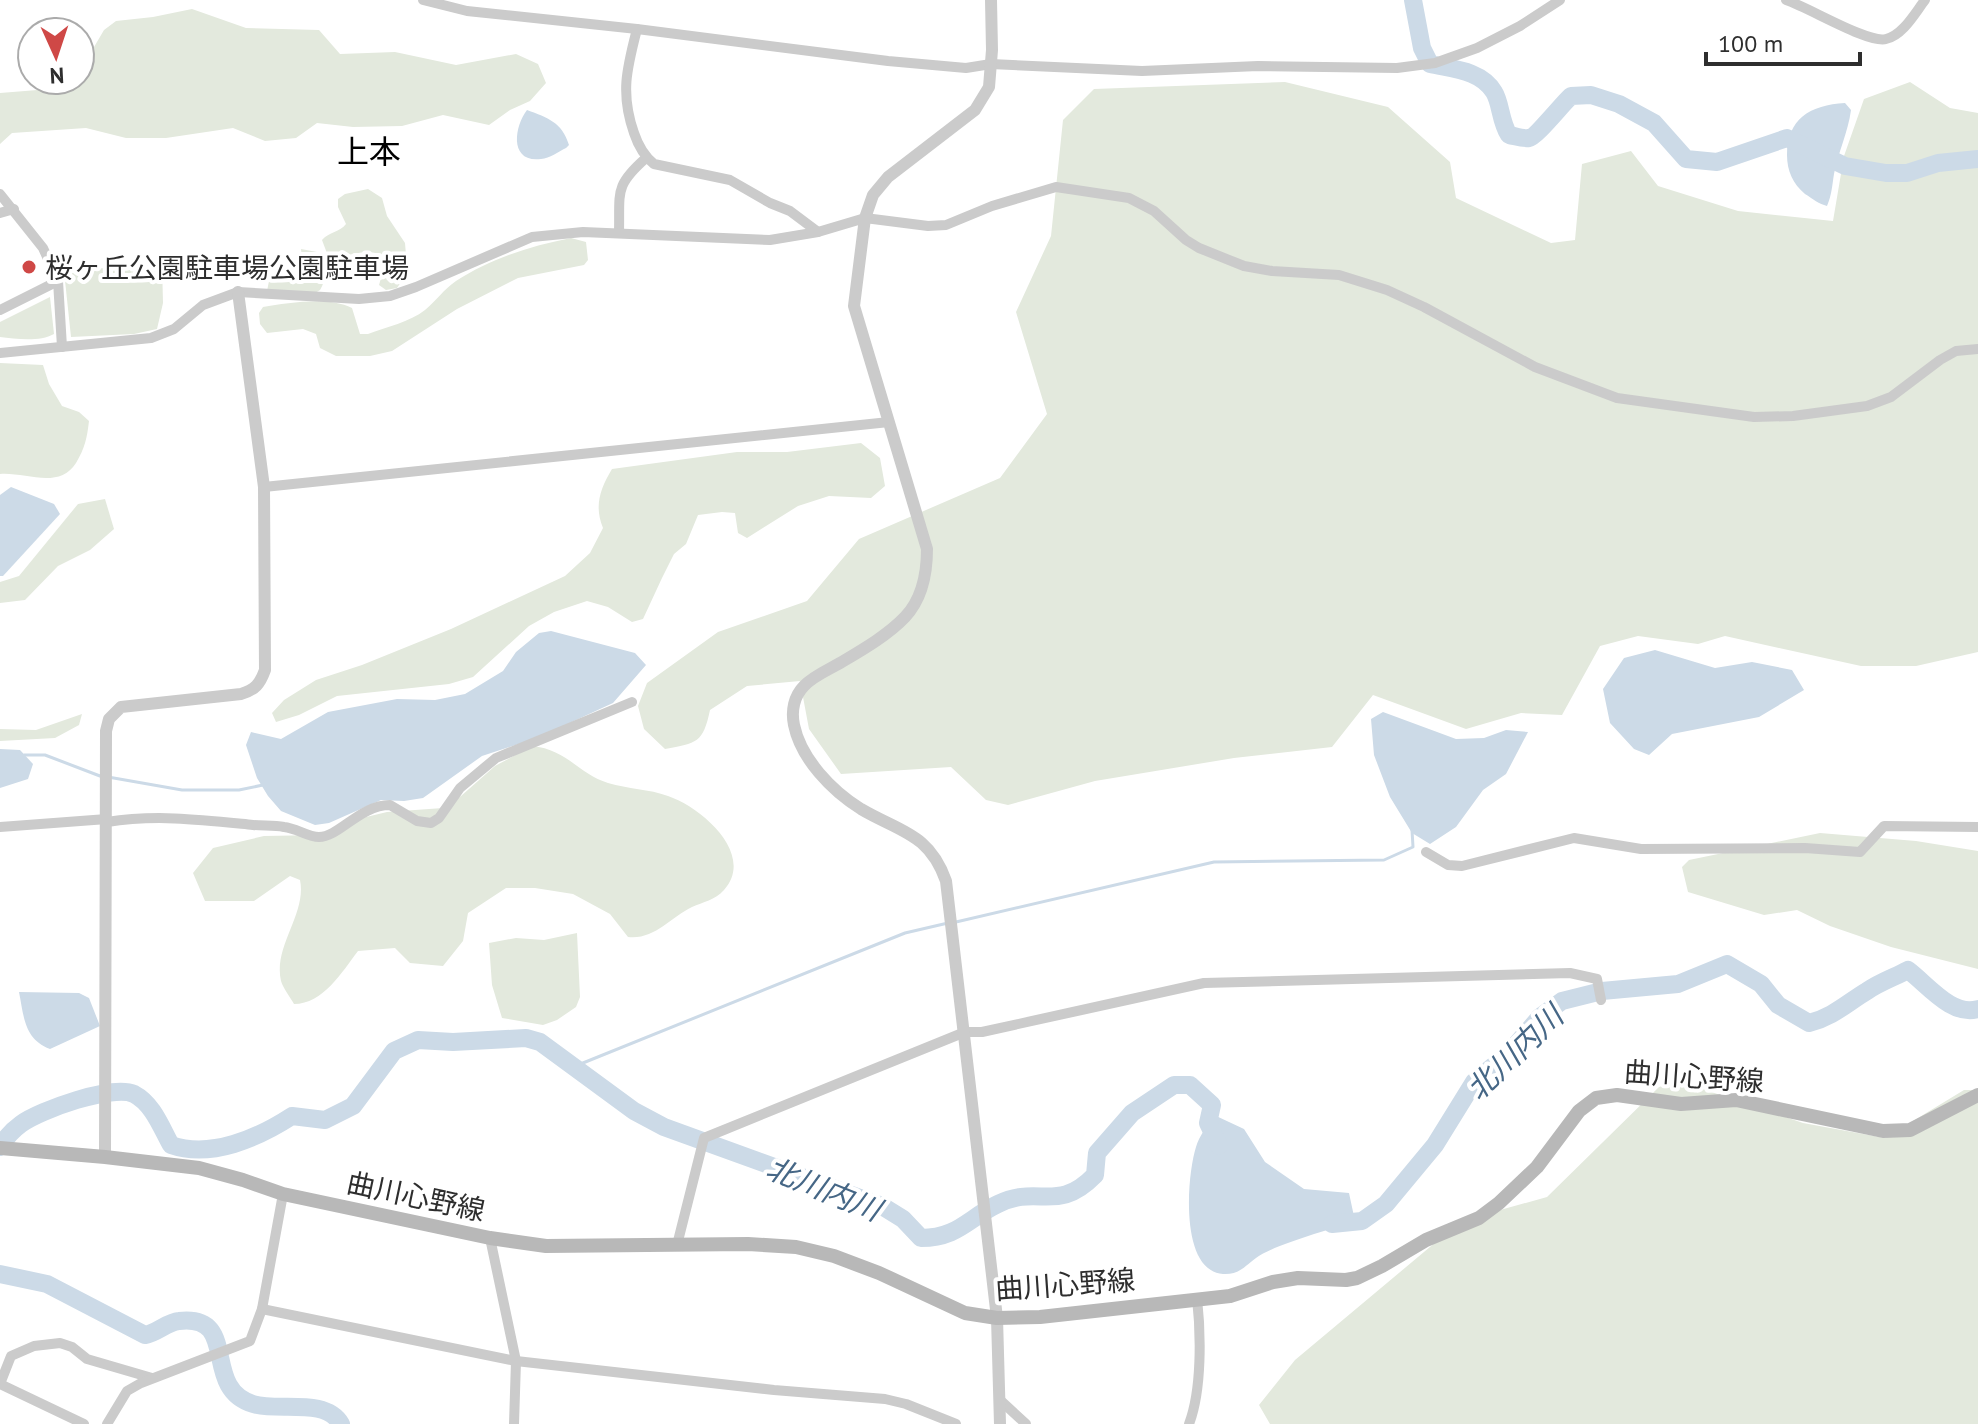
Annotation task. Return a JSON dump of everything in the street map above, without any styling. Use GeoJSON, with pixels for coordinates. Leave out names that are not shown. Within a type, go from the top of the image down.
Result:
{"type":"FeatureCollection","features":[{"type":"Feature","properties":{"kind":"main road","name":"曲川心野線"},"geometry":{"type":"LineString","coordinates":[[0,1148],[199,1168],[283,1194],[490,1238],[546,1246],[796,1247],[834,1256],[879,1273],[965,1313],[997,1318],[1094,1312],[1230,1296],[1273,1282],[1298,1278],[1357,1278],[1426,1240],[1479,1218],[1499,1203],[1537,1167],[1579,1111],[1596,1098],[1617,1095],[1681,1104],[1718,1100],[1755,1102],[1819,1119],[1883,1131],[1910,1130],[1978,1095]]}},
{"type":"Feature","properties":{"kind":"street"},"geometry":{"type":"LineString","coordinates":[[423,0],[467,11],[888,61],[966,68],[991,64],[1142,71],[1258,66],[1397,68],[1435,63],[1477,48],[1520,26],[1560,0]]}},
{"type":"Feature","properties":{"kind":"street"},"geometry":{"type":"LineString","coordinates":[[991,0],[989,87],[975,110],[888,177],[873,195],[865,218],[854,306],[927,549],[923,587],[905,617],[804,686],[794,700],[792,717],[796,737],[805,753],[835,790],[861,809],[913,834],[939,860],[946,881],[997,1318],[1000,1424]]}},
{"type":"Feature","properties":{"kind":"street"},"geometry":{"type":"LineString","coordinates":[[1786,0],[1806,6],[1874,39],[1887,39],[1906,26],[1925,0]]}},
{"type":"Feature","properties":{"kind":"street"},"geometry":{"type":"LineString","coordinates":[[637,29],[626,77],[625,106],[646,158],[654,164],[730,180],[790,211],[818,232]]}},
{"type":"Feature","properties":{"kind":"street"},"geometry":{"type":"LineString","coordinates":[[619,232],[621,187],[627,175],[646,158]]}},
{"type":"Feature","properties":{"kind":"street"},"geometry":{"type":"LineString","coordinates":[[0,353],[151,338],[174,329],[203,305],[238,292],[359,299],[390,296],[532,237],[556,233],[619,232],[770,240],[818,232],[865,218],[928,226],[946,225],[992,206],[1056,187],[1129,198],[1154,211],[1186,240],[1224,259],[1272,271],[1339,275],[1387,290],[1562,379],[1617,398],[1754,417],[1793,416],[1867,406],[1891,397],[1956,351],[1978,349]]}},
{"type":"Feature","properties":{"kind":"street"},"geometry":{"type":"LineString","coordinates":[[0,194],[43,248],[58,281],[62,347]]}},
{"type":"Feature","properties":{"kind":"street"},"geometry":{"type":"LineString","coordinates":[[0,213],[14,209]]}},
{"type":"Feature","properties":{"kind":"street"},"geometry":{"type":"LineString","coordinates":[[0,310],[58,281]]}},
{"type":"Feature","properties":{"kind":"street"},"geometry":{"type":"LineString","coordinates":[[105,1157],[106,731],[113,712],[121,707],[253,691],[261,682],[265,670],[264,487],[238,292]]}},
{"type":"Feature","properties":{"kind":"street"},"geometry":{"type":"LineString","coordinates":[[264,487],[889,422]]}},
{"type":"Feature","properties":{"kind":"street"},"geometry":{"type":"LineString","coordinates":[[0,827],[174,817],[281,826],[314,837],[324,837],[362,812],[390,805],[417,821],[431,823],[439,818],[460,788],[496,758],[632,702]]}},
{"type":"Feature","properties":{"kind":"street"},"geometry":{"type":"LineString","coordinates":[[1426,852],[1448,865],[1462,866],[1574,838],[1641,849],[1805,848],[1860,852],[1884,826],[1978,827]]}},
{"type":"Feature","properties":{"kind":"street"},"geometry":{"type":"LineString","coordinates":[[677,1245],[704,1138],[965,1032],[982,1032],[1204,983],[1570,973],[1597,979],[1601,1000]]}},
{"type":"Feature","properties":{"kind":"street"},"geometry":{"type":"LineString","coordinates":[[107,1424],[127,1391],[152,1378],[250,1341],[262,1309],[283,1194]]}},
{"type":"Feature","properties":{"kind":"street"},"geometry":{"type":"LineString","coordinates":[[490,1238],[516,1361],[514,1424]]}},
{"type":"Feature","properties":{"kind":"street"},"geometry":{"type":"LineString","coordinates":[[1189,1424],[1200,1333],[1197,1298]]}},
{"type":"Feature","properties":{"kind":"street"},"geometry":{"type":"LineString","coordinates":[[262,1309],[516,1361],[774,1390],[885,1399],[956,1424]]}},
{"type":"Feature","properties":{"kind":"street"},"geometry":{"type":"LineString","coordinates":[[84,1424],[0,1384],[11,1356],[34,1346],[60,1343],[72,1347],[87,1359],[152,1378]]}},
{"type":"Feature","properties":{"kind":"street"},"geometry":{"type":"LineString","coordinates":[[1000,1400],[1026,1424]]}},
{"type":"Feature","properties":{"kind":"shaded area"},"geometry":{"type":"Polygon","coordinates":[[[192,9],[246,28],[319,30],[340,54],[395,52],[456,65],[516,54],[538,64],[546,83],[530,101],[489,125],[443,115],[402,126],[353,127],[317,123],[296,138],[265,141],[233,128],[166,138],[126,138],[86,128],[12,133],[0,144],[0,93],[16,92],[16,96],[96,96],[96,44],[104,30],[116,21],[192,9]]]}},
{"type":"Feature","properties":{"kind":"shaded area"},"geometry":{"type":"Polygon","coordinates":[[[1285,82],[1388,107],[1450,162],[1456,198],[1551,243],[1575,240],[1582,164],[1631,151],[1658,186],[1738,211],[1833,221],[1844,156],[1864,99],[1910,82],[1950,108],[1978,113],[1978,652],[1916,666],[1861,666],[1725,636],[1698,644],[1638,636],[1600,646],[1562,715],[1521,713],[1466,729],[1373,695],[1332,747],[1234,758],[1095,781],[1008,805],[986,800],[951,767],[841,774],[809,729],[800,681],[747,686],[710,710],[701,735],[685,745],[665,749],[644,729],[638,706],[647,683],[718,632],[807,601],[859,539],[1000,478],[1047,414],[1016,312],[1051,236],[1063,120],[1094,89],[1285,82]]]}},
{"type":"Feature","properties":{"kind":"shaded area"},"geometry":{"type":"Polygon","coordinates":[[[368,189],[382,198],[387,216],[405,243],[403,279],[397,288],[386,290],[379,285],[384,268],[381,255],[368,252],[328,256],[322,240],[346,224],[338,207],[338,199],[345,194],[368,189]]]}},
{"type":"Feature","properties":{"kind":"shaded area"},"geometry":{"type":"Polygon","coordinates":[[[571,238],[586,242],[588,260],[584,265],[518,278],[457,309],[392,351],[370,356],[336,356],[320,348],[316,334],[303,329],[267,333],[260,324],[259,313],[263,307],[332,302],[352,308],[360,334],[368,334],[419,314],[452,284],[497,259],[571,238]]]}},
{"type":"Feature","properties":{"kind":"shaded area"},"geometry":{"type":"Polygon","coordinates":[[[301,249],[317,252],[324,276],[320,290],[315,293],[267,291],[269,281],[307,277],[309,269],[302,258],[301,249]]]}},
{"type":"Feature","properties":{"kind":"shaded area"},"geometry":{"type":"Polygon","coordinates":[[[162,264],[163,303],[157,329],[134,334],[71,337],[64,271],[162,264]]]}},
{"type":"Feature","properties":{"kind":"shaded area"},"geometry":{"type":"Polygon","coordinates":[[[50,297],[54,334],[35,339],[0,337],[0,322],[50,297]]]}},
{"type":"Feature","properties":{"kind":"shaded area"},"geometry":{"type":"Polygon","coordinates":[[[0,363],[43,365],[49,384],[62,406],[79,412],[89,421],[84,448],[76,463],[61,476],[41,478],[0,474],[0,363]]]}},
{"type":"Feature","properties":{"kind":"shaded area"},"geometry":{"type":"Polygon","coordinates":[[[861,443],[880,458],[885,486],[871,498],[829,496],[798,506],[747,538],[738,533],[735,513],[698,515],[686,544],[674,554],[643,619],[632,622],[608,607],[587,601],[554,612],[529,626],[473,677],[449,684],[337,696],[299,715],[276,722],[272,713],[284,700],[316,680],[451,629],[565,576],[590,553],[603,528],[600,498],[612,469],[737,452],[787,452],[861,443]]]}},
{"type":"Feature","properties":{"kind":"shaded area"},"geometry":{"type":"Polygon","coordinates":[[[105,499],[114,529],[90,550],[58,566],[25,600],[0,603],[0,582],[19,576],[78,504],[105,499]]]}},
{"type":"Feature","properties":{"kind":"shaded area"},"geometry":{"type":"Polygon","coordinates":[[[82,714],[79,725],[55,738],[0,741],[0,729],[36,730],[82,714]]]}},
{"type":"Feature","properties":{"kind":"shaded area"},"geometry":{"type":"Polygon","coordinates":[[[532,746],[554,752],[608,783],[661,794],[695,810],[709,821],[729,847],[733,862],[732,876],[724,890],[654,932],[628,937],[610,914],[573,894],[535,888],[506,888],[468,913],[463,941],[443,966],[410,963],[395,948],[358,951],[323,993],[304,1003],[294,1004],[282,984],[280,968],[285,943],[299,905],[300,880],[290,876],[254,901],[205,901],[193,873],[213,848],[264,836],[321,835],[362,818],[387,812],[443,808],[495,766],[532,746]]]}},
{"type":"Feature","properties":{"kind":"shaded area"},"geometry":{"type":"Polygon","coordinates":[[[1820,833],[1916,841],[1978,851],[1978,969],[1891,947],[1830,926],[1797,910],[1764,915],[1688,892],[1682,867],[1689,860],[1820,833]]]}},
{"type":"Feature","properties":{"kind":"shaded area"},"geometry":{"type":"Polygon","coordinates":[[[577,933],[580,997],[576,1007],[543,1025],[502,1018],[492,985],[489,943],[516,938],[544,940],[577,933]]]}},
{"type":"Feature","properties":{"kind":"shaded area"},"geometry":{"type":"Polygon","coordinates":[[[1679,1081],[1803,1123],[1885,1138],[1964,1090],[1978,1090],[1978,1424],[1270,1424],[1259,1405],[1295,1360],[1461,1221],[1547,1197],[1659,1087],[1679,1081]]]}},
{"type":"Feature","properties":{"kind":"water"},"geometry":{"type":"Polygon","coordinates":[[[1845,103],[1851,110],[1850,118],[1827,206],[1797,186],[1788,166],[1788,143],[1796,123],[1803,116],[1821,107],[1845,103]]]}},
{"type":"Feature","properties":{"kind":"water"},"geometry":{"type":"Polygon","coordinates":[[[527,110],[558,126],[569,145],[544,158],[531,159],[523,155],[519,150],[517,134],[527,110]]]}},
{"type":"Feature","properties":{"kind":"water"},"geometry":{"type":"Polygon","coordinates":[[[11,487],[54,504],[60,514],[0,576],[0,495],[11,487]]]}},
{"type":"Feature","properties":{"kind":"water"},"geometry":{"type":"Polygon","coordinates":[[[551,631],[635,653],[646,665],[613,703],[537,738],[482,756],[423,798],[381,800],[329,823],[315,825],[281,811],[257,778],[246,745],[251,732],[281,739],[328,712],[397,699],[435,700],[465,694],[503,671],[516,652],[539,633],[551,631]]]}},
{"type":"Feature","properties":{"kind":"water"},"geometry":{"type":"Polygon","coordinates":[[[1655,650],[1715,668],[1752,662],[1792,670],[1804,690],[1759,717],[1672,734],[1649,755],[1634,749],[1610,723],[1603,689],[1624,658],[1655,650]]]}},
{"type":"Feature","properties":{"kind":"water"},"geometry":{"type":"Polygon","coordinates":[[[1383,712],[1456,739],[1484,738],[1506,730],[1528,732],[1506,774],[1483,790],[1456,827],[1430,844],[1412,833],[1390,797],[1374,755],[1371,719],[1383,712]]]}},
{"type":"Feature","properties":{"kind":"water"},"geometry":{"type":"Polygon","coordinates":[[[0,749],[20,750],[33,764],[28,779],[0,788],[0,749]]]}},
{"type":"Feature","properties":{"kind":"water"},"geometry":{"type":"Polygon","coordinates":[[[19,992],[79,993],[89,998],[100,1026],[50,1049],[41,1045],[30,1033],[19,992]]]}},
{"type":"Feature","properties":{"kind":"water"},"geometry":{"type":"Polygon","coordinates":[[[1214,1115],[1244,1129],[1265,1162],[1304,1189],[1349,1193],[1355,1221],[1276,1248],[1233,1273],[1223,1274],[1209,1269],[1199,1257],[1193,1240],[1189,1199],[1196,1147],[1214,1115]]]}},
{"type":"Feature","properties":{"kind":"waterway"},"geometry":{"type":"LineString","coordinates":[[1413,0],[1422,48],[1430,64],[1482,79],[1496,96],[1509,135],[1529,138],[1571,96],[1591,95],[1619,104],[1654,123],[1686,159],[1717,162],[1787,138],[1845,166],[1886,173],[1907,173],[1938,163],[1978,159]]}},
{"type":"Feature","properties":{"kind":"waterway"},"geometry":{"type":"LineString","coordinates":[[24,755],[45,755],[100,776]]}},
{"type":"Feature","properties":{"kind":"waterway"},"geometry":{"type":"LineString","coordinates":[[108,777],[182,790],[239,790],[263,785]]}},
{"type":"Feature","properties":{"kind":"waterway"},"geometry":{"type":"LineString","coordinates":[[956,922],[1214,862],[1384,860],[1413,847],[1412,830]]}},
{"type":"Feature","properties":{"kind":"waterway"},"geometry":{"type":"LineString","coordinates":[[573,1067],[905,933],[948,923]]}},
{"type":"Feature","properties":{"kind":"waterway","name":"北川内川"},"geometry":{"type":"LineString","coordinates":[[1332,1224],[1362,1221],[1386,1204],[1435,1145],[1474,1082],[1508,1054],[1540,1017],[1562,1001],[1602,991],[1678,984],[1727,964],[1761,984],[1778,1005],[1809,1023],[1833,1013],[1908,970],[1950,1004],[1968,1010],[1978,1009]]}},
{"type":"Feature","properties":{"kind":"waterway","name":"北川内川"},"geometry":{"type":"LineString","coordinates":[[0,1147],[18,1126],[30,1118],[94,1095],[124,1092],[141,1098],[156,1116],[171,1145],[186,1149],[218,1148],[249,1139],[292,1116],[325,1120],[353,1106],[394,1051],[418,1040],[453,1042],[526,1038],[540,1042],[634,1111],[664,1127],[882,1206],[903,1219],[921,1238],[954,1231],[988,1209],[1012,1199],[1058,1196],[1082,1187],[1095,1175],[1097,1153],[1132,1113],[1174,1085],[1190,1085],[1212,1105],[1208,1123],[1219,1146]]}},
{"type":"Feature","properties":{"kind":"waterway"},"geometry":{"type":"LineString","coordinates":[[0,1274],[47,1284],[145,1335],[179,1321],[198,1322],[209,1329],[216,1340],[228,1383],[237,1396],[264,1406],[313,1408],[334,1416],[341,1424]]}},
{"type":"Feature","properties":{"kind":"place","name":"桜ヶ丘公園駐車場公園駐車場"},"geometry":{"type":"Point","coordinates":[29,267]}},
{"type":"Feature","properties":{"kind":"district","name":"上本"},"geometry":{"type":"Point","coordinates":[369,151]}}]}
